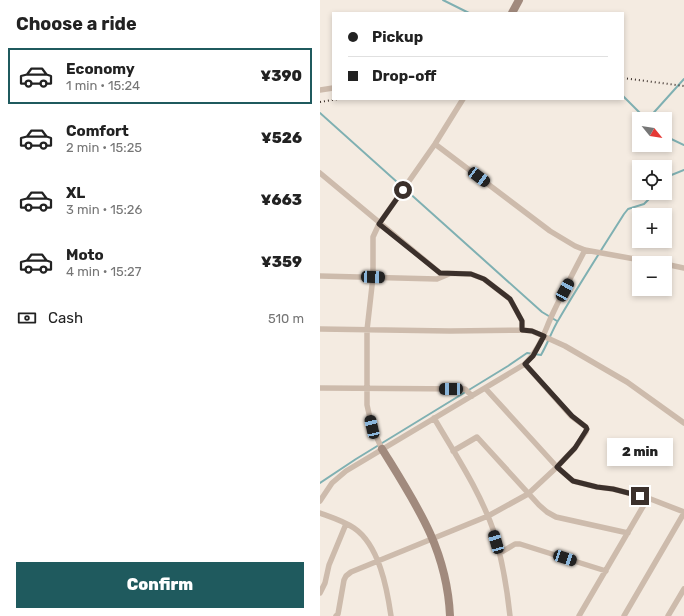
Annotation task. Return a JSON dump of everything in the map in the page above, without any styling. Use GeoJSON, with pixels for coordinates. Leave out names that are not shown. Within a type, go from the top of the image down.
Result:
{"type":"FeatureCollection","features":[{"type":"Feature","properties":{"kind":"street"},"geometry":{"type":"LineString","coordinates":[[513,12],[519,0]]}},
{"type":"Feature","properties":{"kind":"street"},"geometry":{"type":"LineString","coordinates":[[320,90],[332,88]]}},
{"type":"Feature","properties":{"kind":"street"},"geometry":{"type":"LineString","coordinates":[[450,616],[444,575],[432,538],[420,511],[382,449],[372,427],[367,405],[367,330],[373,277],[374,237],[379,224],[435,144],[462,100]]}},
{"type":"Feature","properties":{"kind":"street"},"geometry":{"type":"LineString","coordinates":[[435,144],[550,231],[575,246],[585,250],[632,258]]}},
{"type":"Feature","properties":{"kind":"street"},"geometry":{"type":"LineString","coordinates":[[320,173],[379,224],[440,273],[471,274],[484,279],[510,299],[522,321],[522,330]]}},
{"type":"Feature","properties":{"kind":"street"},"geometry":{"type":"LineString","coordinates":[[320,501],[326,491],[339,476],[525,364],[533,356],[544,336],[552,314],[585,250]]}},
{"type":"Feature","properties":{"kind":"street"},"geometry":{"type":"LineString","coordinates":[[672,265],[684,268]]}},
{"type":"Feature","properties":{"kind":"street"},"geometry":{"type":"LineString","coordinates":[[320,276],[437,279],[449,274]]}},
{"type":"Feature","properties":{"kind":"street"},"geometry":{"type":"LineString","coordinates":[[320,329],[532,331],[565,346],[627,382],[684,423]]}},
{"type":"Feature","properties":{"kind":"street"},"geometry":{"type":"LineString","coordinates":[[336,616],[338,614],[344,580],[351,572],[488,516],[528,494],[575,448],[586,432],[586,427],[572,416],[525,364]]}},
{"type":"Feature","properties":{"kind":"street"},"geometry":{"type":"LineString","coordinates":[[320,388],[465,389],[472,396]]}},
{"type":"Feature","properties":{"kind":"street"},"geometry":{"type":"LineString","coordinates":[[485,388],[557,467],[573,481],[648,498],[684,513],[624,616]]}},
{"type":"Feature","properties":{"kind":"street"},"geometry":{"type":"LineString","coordinates":[[434,418],[488,516],[500,553],[510,616]]}},
{"type":"Feature","properties":{"kind":"street"},"geometry":{"type":"LineString","coordinates":[[453,451],[477,437],[528,494],[547,512],[556,517],[628,533]]}},
{"type":"Feature","properties":{"kind":"street"},"geometry":{"type":"LineString","coordinates":[[579,616],[648,498]]}},
{"type":"Feature","properties":{"kind":"street"},"geometry":{"type":"LineString","coordinates":[[320,513],[346,524],[362,534],[373,550],[387,590],[390,616]]}},
{"type":"Feature","properties":{"kind":"street"},"geometry":{"type":"LineString","coordinates":[[320,593],[325,583],[331,558],[346,524]]}},
{"type":"Feature","properties":{"kind":"street"},"geometry":{"type":"LineString","coordinates":[[500,553],[515,544],[520,544],[606,570]]}},
{"type":"Feature","properties":{"kind":"street"},"geometry":{"type":"LineString","coordinates":[[668,616],[684,588]]}},
{"type":"Feature","properties":{"kind":"waterway"},"geometry":{"type":"LineString","coordinates":[[443,0],[467,12]]}},
{"type":"Feature","properties":{"kind":"waterway"},"geometry":{"type":"LineString","coordinates":[[654,112],[684,79]]}},
{"type":"Feature","properties":{"kind":"waterway"},"geometry":{"type":"LineString","coordinates":[[624,97],[639,112]]}},
{"type":"Feature","properties":{"kind":"waterway"},"geometry":{"type":"LineString","coordinates":[[320,113],[542,312],[557,321]]}},
{"type":"Feature","properties":{"kind":"waterway"},"geometry":{"type":"LineString","coordinates":[[672,139],[684,145]]}},
{"type":"Feature","properties":{"kind":"waterway"},"geometry":{"type":"LineString","coordinates":[[672,175],[684,170]]}},
{"type":"Feature","properties":{"kind":"waterway"},"geometry":{"type":"LineString","coordinates":[[320,483],[527,353],[541,355],[557,323],[624,214],[628,209],[644,204],[648,200]]}},
{"type":"Feature","properties":{"kind":"railway"},"geometry":{"type":"LineString","coordinates":[[624,78],[684,86]]}},
{"type":"Feature","properties":{"kind":"railway"},"geometry":{"type":"LineString","coordinates":[[320,102],[333,100]]}},
{"type":"Feature","properties":{"kind":"route"},"geometry":{"type":"LineString","coordinates":[[403,190],[379,224],[430,267],[440,273],[464,273],[484,279],[510,299],[522,321],[522,330],[532,331],[544,336],[533,356],[525,364],[572,416],[587,429],[575,448],[557,467],[573,481],[640,496]]}}]}
